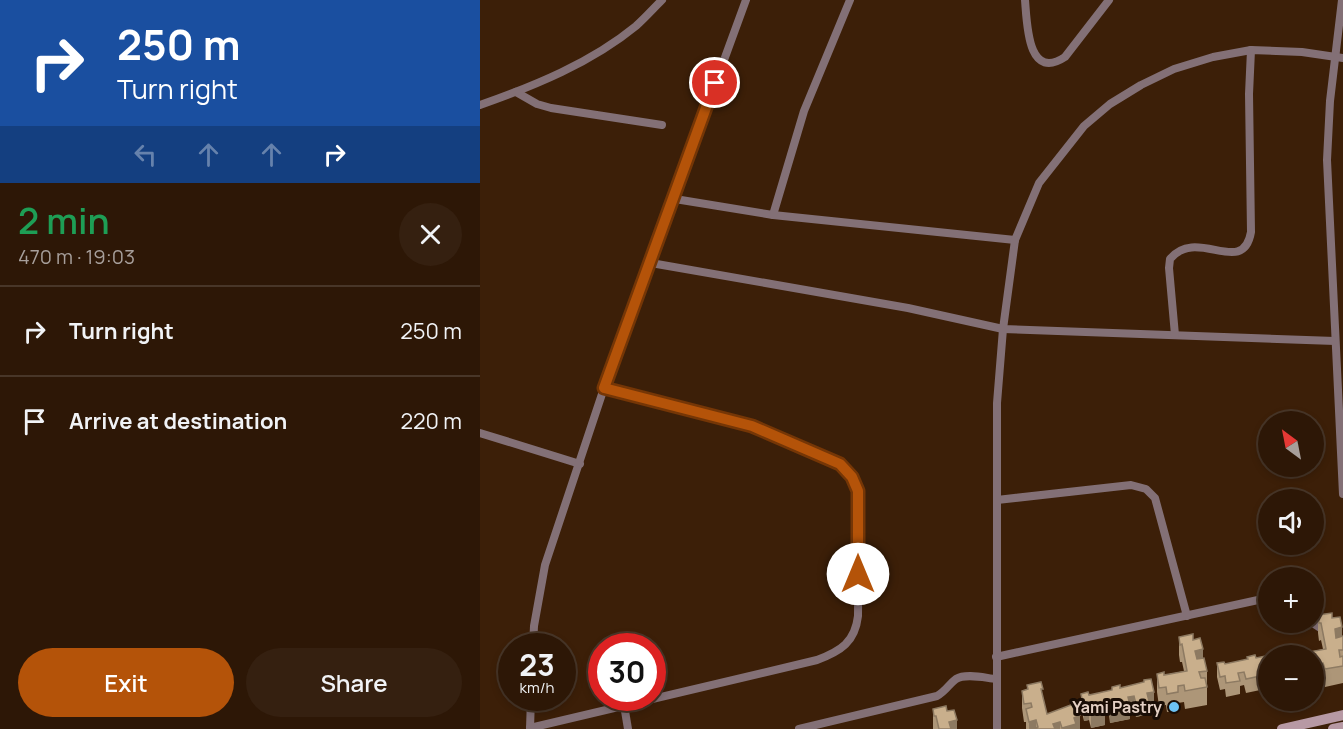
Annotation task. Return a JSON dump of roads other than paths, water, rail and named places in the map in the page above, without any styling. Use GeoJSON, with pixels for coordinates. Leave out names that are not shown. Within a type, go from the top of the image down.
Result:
{"type":"FeatureCollection","features":[{"type":"Feature","properties":{"kind":"street"},"geometry":{"type":"LineString","coordinates":[[480,105],[516,92],[588,58],[636,26],[662,0]]}},
{"type":"Feature","properties":{"kind":"street"},"geometry":{"type":"LineString","coordinates":[[534,633],[545,565],[604,388],[746,0]]}},
{"type":"Feature","properties":{"kind":"street"},"geometry":{"type":"LineString","coordinates":[[773,214],[804,111],[850,0]]}},
{"type":"Feature","properties":{"kind":"street"},"geometry":{"type":"LineString","coordinates":[[1025,0],[1030,44],[1034,54],[1049,63],[1057,62],[1065,57],[1109,0]]}},
{"type":"Feature","properties":{"kind":"street"},"geometry":{"type":"LineString","coordinates":[[1342,0],[1339,58],[1330,100],[1327,160],[1343,494]]}},
{"type":"Feature","properties":{"kind":"street"},"geometry":{"type":"LineString","coordinates":[[997,729],[997,403],[1003,329],[1015,240],[1044,176],[1084,126],[1110,104],[1174,69],[1213,57],[1251,50],[1302,52],[1339,58]]}},
{"type":"Feature","properties":{"kind":"street"},"geometry":{"type":"LineString","coordinates":[[1175,335],[1170,259],[1182,249],[1197,246],[1233,253],[1241,251],[1249,241],[1251,232],[1249,94],[1251,50]]}},
{"type":"Feature","properties":{"kind":"street"},"geometry":{"type":"LineString","coordinates":[[516,92],[537,104],[662,125]]}},
{"type":"Feature","properties":{"kind":"street"},"geometry":{"type":"LineString","coordinates":[[675,199],[773,214],[1015,240]]}},
{"type":"Feature","properties":{"kind":"street"},"geometry":{"type":"LineString","coordinates":[[651,263],[908,308],[1003,329],[1335,341]]}},
{"type":"Feature","properties":{"kind":"street"},"geometry":{"type":"LineString","coordinates":[[604,388],[763,431],[840,464],[852,477],[858,491],[858,616],[856,629],[848,642],[835,654],[817,660],[666,695]]}},
{"type":"Feature","properties":{"kind":"street"},"geometry":{"type":"LineString","coordinates":[[481,432],[580,464]]}},
{"type":"Feature","properties":{"kind":"street"},"geometry":{"type":"LineString","coordinates":[[997,500],[1131,484],[1146,489],[1155,498],[1163,519],[1187,616]]}},
{"type":"Feature","properties":{"kind":"street"},"geometry":{"type":"LineString","coordinates":[[996,657],[1258,600]]}},
{"type":"Feature","properties":{"kind":"street"},"geometry":{"type":"LineString","coordinates":[[1324,631],[1343,643]]}},
{"type":"Feature","properties":{"kind":"street"},"geometry":{"type":"LineString","coordinates":[[799,729],[937,696],[946,691],[954,680],[961,677],[996,679]]}},
{"type":"Feature","properties":{"kind":"street"},"geometry":{"type":"LineString","coordinates":[[531,711],[530,729],[600,711]]}},
{"type":"Feature","properties":{"kind":"street"},"geometry":{"type":"LineString","coordinates":[[625,711],[628,729]]}},
{"type":"Feature","properties":{"kind":"street"},"geometry":{"type":"LineString","coordinates":[[1282,729],[1343,715]]}},
{"type":"Feature","properties":{"kind":"street"},"geometry":{"type":"LineString","coordinates":[[1333,729],[1343,727]]}},
{"type":"Feature","properties":{"kind":"place","name":"Yami Pastry"},"geometry":{"type":"Point","coordinates":[1174,707]}}]}
